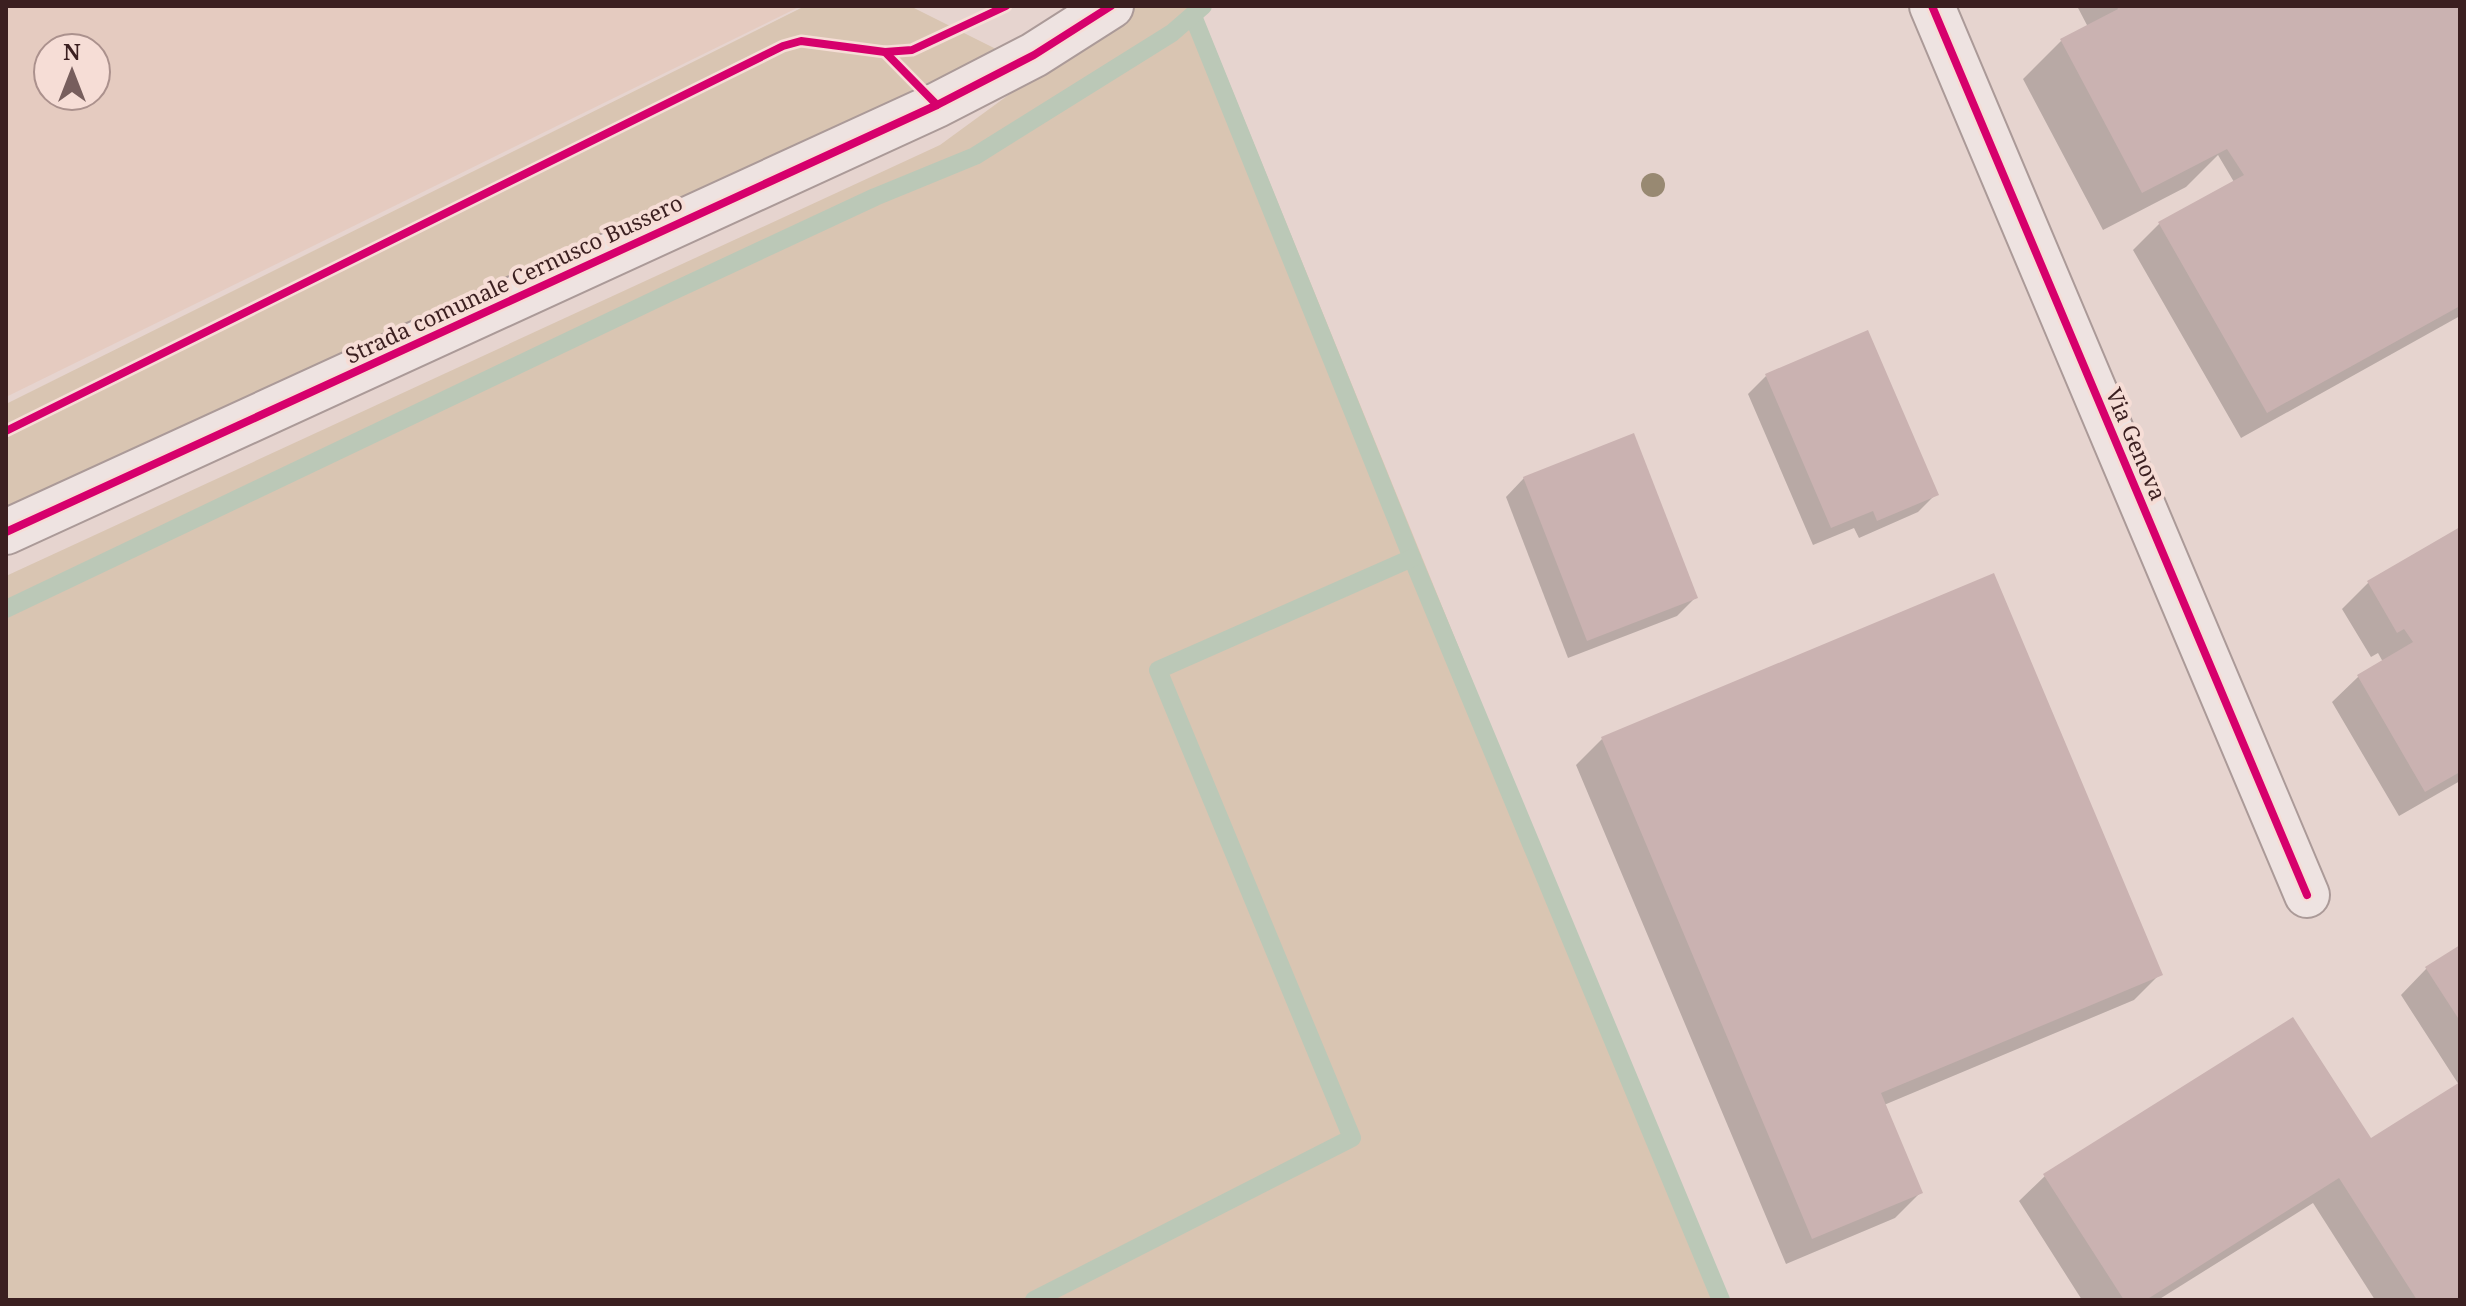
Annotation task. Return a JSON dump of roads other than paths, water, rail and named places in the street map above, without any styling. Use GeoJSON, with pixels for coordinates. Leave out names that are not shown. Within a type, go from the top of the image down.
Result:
{"type":"FeatureCollection","features":[{"type":"Feature","properties":{"kind":"street","name":"Strada comunale Cernusco Bussero"},"geometry":{"type":"LineString","coordinates":[[6,532],[937,105],[1034,55],[1111,6]]}},
{"type":"Feature","properties":{"kind":"street","name":"Via Genova"},"geometry":{"type":"LineString","coordinates":[[1932,6],[2307,895]]}},
{"type":"Feature","properties":{"kind":"waterway"},"geometry":{"type":"LineString","coordinates":[[6,609],[669,293],[875,197],[975,156],[1172,33],[1203,6]]}},
{"type":"Feature","properties":{"kind":"waterway"},"geometry":{"type":"LineString","coordinates":[[1193,16],[1412,558],[1721,1300]]}},
{"type":"Feature","properties":{"kind":"waterway"},"geometry":{"type":"LineString","coordinates":[[1034,1300],[1352,1138],[1158,670],[1412,558]]}}]}
